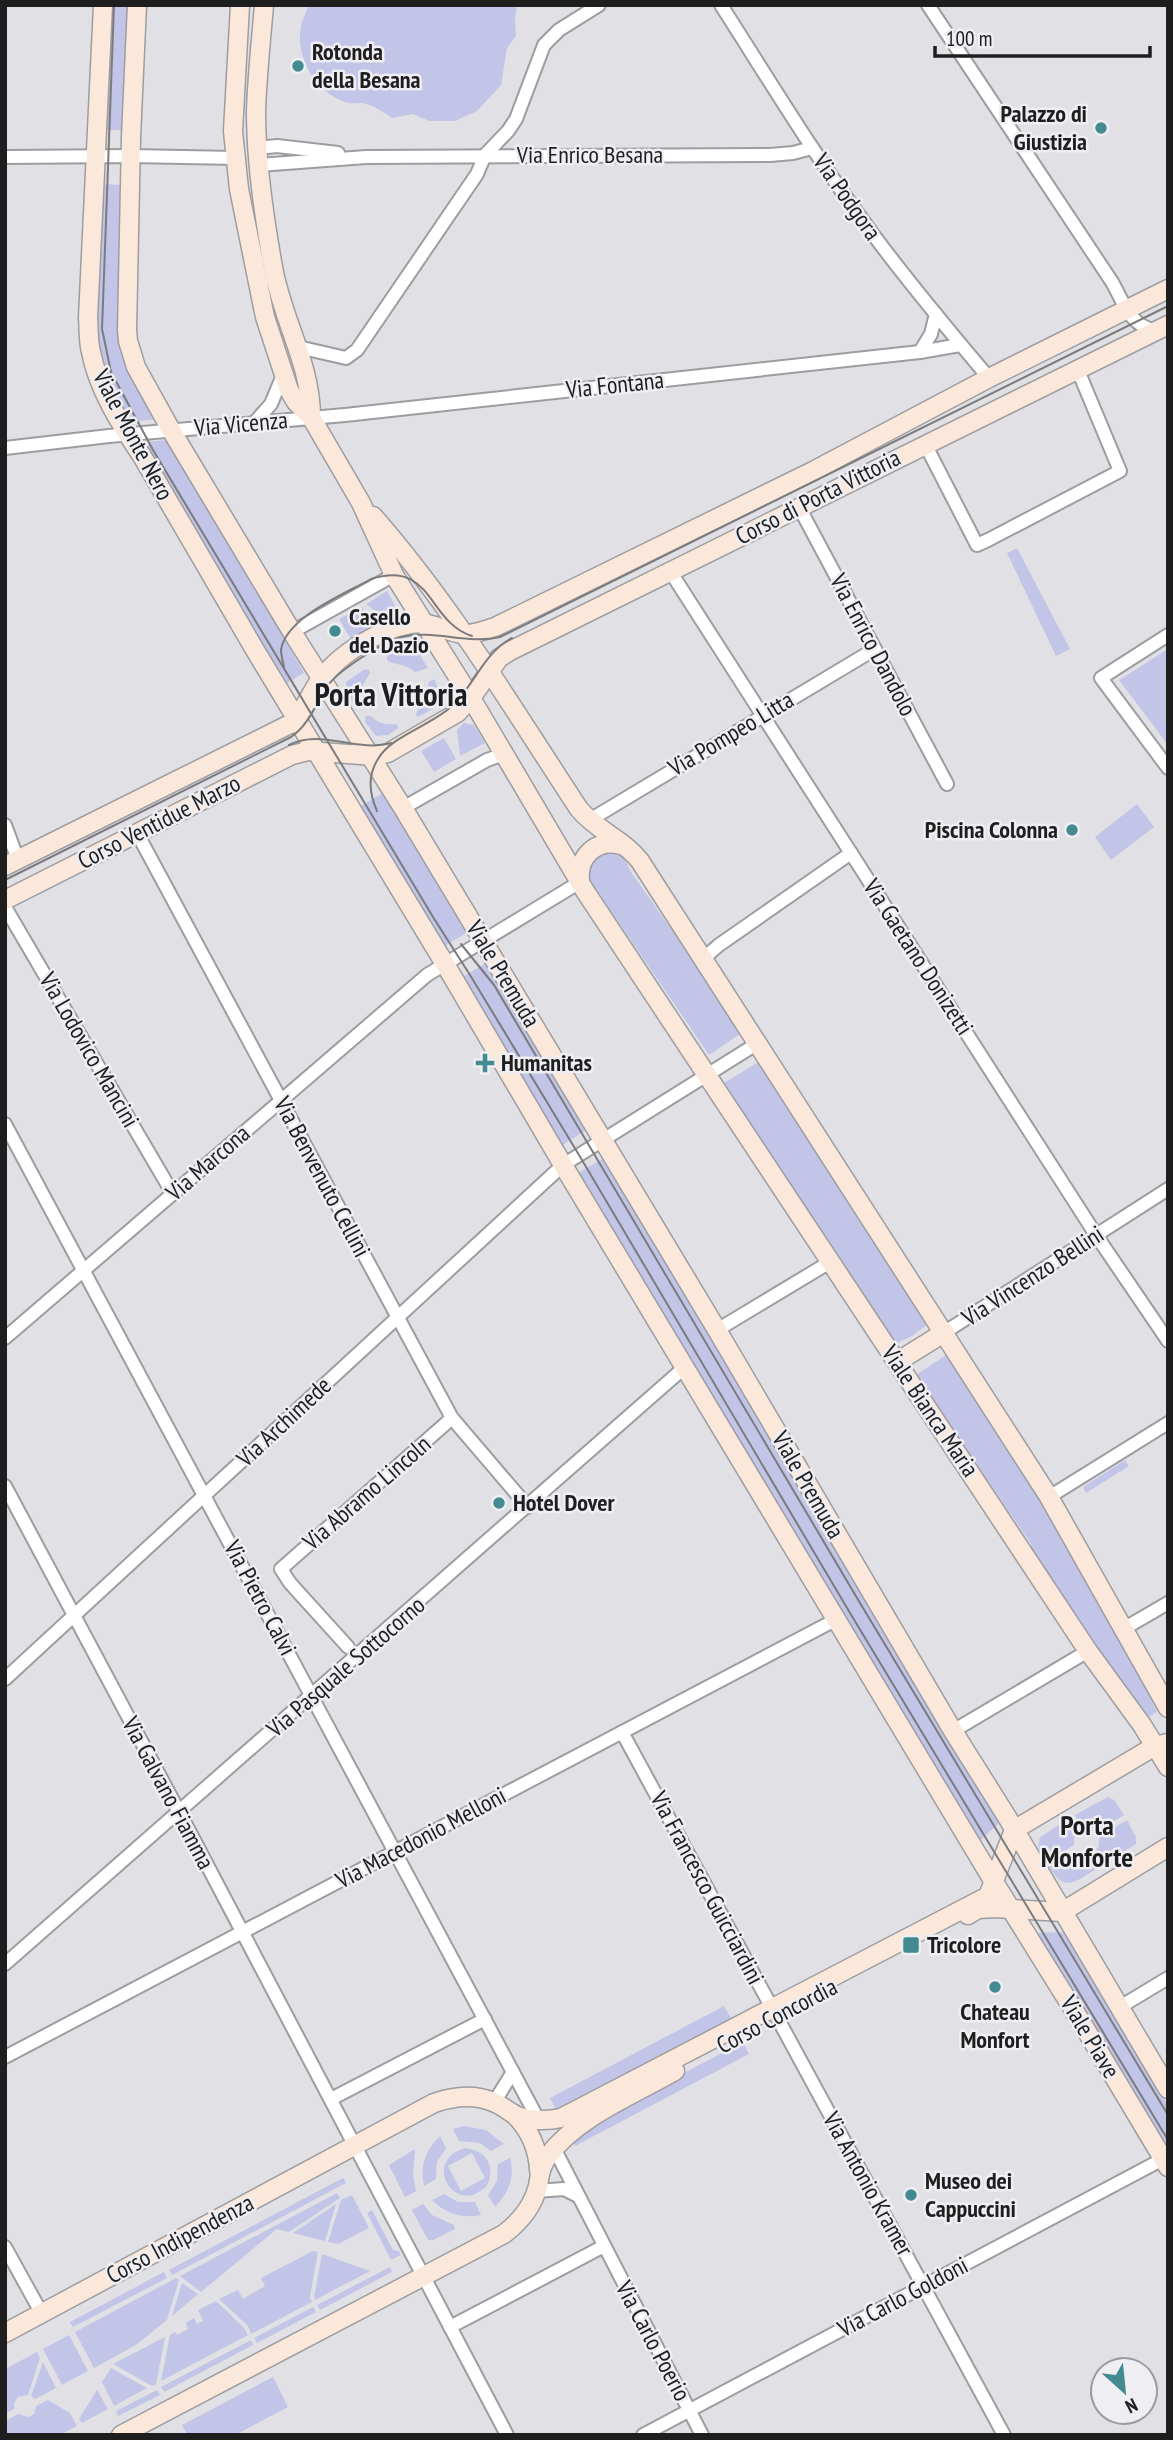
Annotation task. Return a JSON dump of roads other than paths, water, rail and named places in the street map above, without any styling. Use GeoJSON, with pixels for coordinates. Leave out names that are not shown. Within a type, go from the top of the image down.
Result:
{"type":"FeatureCollection","features":[{"type":"Feature","properties":{"kind":"street","name":"Viale Monte Nero"},"geometry":{"type":"LineString","coordinates":[[103,5],[88,318],[90,350],[99,380],[128,436],[315,751]]}},
{"type":"Feature","properties":{"kind":"street","name":"Viale Monte Nero"},"geometry":{"type":"LineString","coordinates":[[137,5],[128,341],[136,367],[171,430],[321,679]]}},
{"type":"Feature","properties":{"kind":"street"},"geometry":{"type":"LineString","coordinates":[[240,5],[233,131],[235,158],[248,243],[265,317],[283,375],[296,402],[311,417],[361,503],[394,575],[471,698],[452,717],[402,747],[383,755],[315,751]]}},
{"type":"Feature","properties":{"kind":"street"},"geometry":{"type":"LineString","coordinates":[[264,5],[256,110],[259,157],[279,295],[298,347],[310,393],[311,417]]}},
{"type":"Feature","properties":{"kind":"street"},"geometry":{"type":"LineString","coordinates":[[298,347],[346,358],[357,350],[477,174],[485,155],[516,119],[538,54],[544,45],[559,30],[599,5]]}},
{"type":"Feature","properties":{"kind":"street","name":"Via Podgora"},"geometry":{"type":"LineString","coordinates":[[721,5],[812,148],[874,236],[989,378]]}},
{"type":"Feature","properties":{"kind":"street"},"geometry":{"type":"LineString","coordinates":[[928,5],[1112,282],[1127,310],[1139,326],[1161,327]]}},
{"type":"Feature","properties":{"kind":"street","name":"Via Enrico Besana"},"geometry":{"type":"LineString","coordinates":[[259,157],[770,155],[812,148]]}},
{"type":"Feature","properties":{"kind":"street"},"geometry":{"type":"LineString","coordinates":[[5,158],[235,158],[245,164],[259,157]]}},
{"type":"Feature","properties":{"kind":"street","name":"Corso di Porta Vittoria"},"geometry":{"type":"LineString","coordinates":[[465,634],[495,627],[814,471],[989,378],[1168,289]]}},
{"type":"Feature","properties":{"kind":"street"},"geometry":{"type":"LineString","coordinates":[[920,352],[931,334],[936,314]]}},
{"type":"Feature","properties":{"kind":"street","name":"Corso di Porta Vittoria"},"geometry":{"type":"LineString","coordinates":[[471,698],[499,658],[510,651],[1161,327]]}},
{"type":"Feature","properties":{"kind":"street","name":"Via Fontana"},"geometry":{"type":"LineString","coordinates":[[311,417],[920,352],[960,345]]}},
{"type":"Feature","properties":{"kind":"street"},"geometry":{"type":"LineString","coordinates":[[925,444],[977,545],[1119,471],[1077,368]]}},
{"type":"Feature","properties":{"kind":"street"},"geometry":{"type":"LineString","coordinates":[[256,422],[271,404],[283,375]]}},
{"type":"Feature","properties":{"kind":"street","name":"Via Vicenza"},"geometry":{"type":"LineString","coordinates":[[5,448],[311,417]]}},
{"type":"Feature","properties":{"kind":"street"},"geometry":{"type":"LineString","coordinates":[[361,503],[423,575],[588,821],[640,860],[1049,1497],[1168,1708]]}},
{"type":"Feature","properties":{"kind":"street","name":"Via Enrico Dandolo"},"geometry":{"type":"LineString","coordinates":[[799,507],[947,784]]}},
{"type":"Feature","properties":{"kind":"street"},"geometry":{"type":"LineString","coordinates":[[394,575],[399,545]]}},
{"type":"Feature","properties":{"kind":"street","name":"Via Gaetano Donizetti"},"geometry":{"type":"LineString","coordinates":[[670,571],[1096,1235],[1168,1341]]}},
{"type":"Feature","properties":{"kind":"street"},"geometry":{"type":"LineString","coordinates":[[292,632],[394,575]]}},
{"type":"Feature","properties":{"kind":"street"},"geometry":{"type":"LineString","coordinates":[[296,720],[321,679],[348,654],[381,634],[399,626],[424,623],[465,634]]}},
{"type":"Feature","properties":{"kind":"street"},"geometry":{"type":"LineString","coordinates":[[1168,635],[1101,678],[1168,768]]}},
{"type":"Feature","properties":{"kind":"street","name":"Via Pompeo Litta"},"geometry":{"type":"LineString","coordinates":[[588,821],[875,649]]}},
{"type":"Feature","properties":{"kind":"street"},"geometry":{"type":"LineString","coordinates":[[321,679],[369,756]]}},
{"type":"Feature","properties":{"kind":"street","name":"Viale Bianca Maria"},"geometry":{"type":"LineString","coordinates":[[471,698],[580,882],[1088,1651],[1161,1744],[1168,1767]]}},
{"type":"Feature","properties":{"kind":"street","name":"Corso Ventidue Marzo"},"geometry":{"type":"LineString","coordinates":[[12,863],[285,728],[296,720]]}},
{"type":"Feature","properties":{"kind":"street"},"geometry":{"type":"LineString","coordinates":[[403,808],[486,760],[504,754],[505,741],[509,735],[518,731],[530,734]]}},
{"type":"Feature","properties":{"kind":"street","name":"Corso Ventidue Marzo"},"geometry":{"type":"LineString","coordinates":[[5,900],[292,755],[315,751]]}},
{"type":"Feature","properties":{"kind":"street","name":"Viale Premuda"},"geometry":{"type":"LineString","coordinates":[[315,751],[994,1882]]}},
{"type":"Feature","properties":{"kind":"street","name":"Viale Premuda"},"geometry":{"type":"LineString","coordinates":[[369,756],[603,1140],[1014,1830]]}},
{"type":"Feature","properties":{"kind":"street"},"geometry":{"type":"LineString","coordinates":[[5,825],[12,863]]}},
{"type":"Feature","properties":{"kind":"street","name":"Via Benvenuto Cellini"},"geometry":{"type":"LineString","coordinates":[[137,833],[453,1418],[528,1507]]}},
{"type":"Feature","properties":{"kind":"street"},"geometry":{"type":"LineString","coordinates":[[580,882],[580,866],[588,852],[606,843],[624,846]]}},
{"type":"Feature","properties":{"kind":"street"},"geometry":{"type":"LineString","coordinates":[[704,958],[851,853]]}},
{"type":"Feature","properties":{"kind":"street","name":"Via Marcona"},"geometry":{"type":"LineString","coordinates":[[5,1338],[427,975],[580,882]]}},
{"type":"Feature","properties":{"kind":"street","name":"Via Lodovico Mancini"},"geometry":{"type":"LineString","coordinates":[[5,907],[173,1194]]}},
{"type":"Feature","properties":{"kind":"street"},"geometry":{"type":"LineString","coordinates":[[563,1165],[758,1043]]}},
{"type":"Feature","properties":{"kind":"street","name":"Via Pietro Calvi"},"geometry":{"type":"LineString","coordinates":[[5,1124],[538,2119]]}},
{"type":"Feature","properties":{"kind":"street","name":"Via Archimede"},"geometry":{"type":"LineString","coordinates":[[5,1679],[563,1165]]}},
{"type":"Feature","properties":{"kind":"street","name":"Via Vincenzo Bellini"},"geometry":{"type":"LineString","coordinates":[[897,1362],[1168,1189]]}},
{"type":"Feature","properties":{"kind":"street"},"geometry":{"type":"LineString","coordinates":[[717,1330],[830,1262]]}},
{"type":"Feature","properties":{"kind":"street","name":"Via Pasquale Sottocorno"},"geometry":{"type":"LineString","coordinates":[[5,1964],[685,1367]]}},
{"type":"Feature","properties":{"kind":"street","name":"Via Abramo Lincoln"},"geometry":{"type":"LineString","coordinates":[[348,1647],[290,1583],[281,1569],[453,1418]]}},
{"type":"Feature","properties":{"kind":"street"},"geometry":{"type":"LineString","coordinates":[[1049,1497],[1168,1423]]}},
{"type":"Feature","properties":{"kind":"street","name":"Via Galvano Fiamma"},"geometry":{"type":"LineString","coordinates":[[5,1486],[355,2144]]}},
{"type":"Feature","properties":{"kind":"street"},"geometry":{"type":"LineString","coordinates":[[1125,1628],[1168,1603]]}},
{"type":"Feature","properties":{"kind":"street","name":"Via Macedonio Melloni"},"geometry":{"type":"LineString","coordinates":[[5,2057],[837,1619]]}},
{"type":"Feature","properties":{"kind":"street"},"geometry":{"type":"LineString","coordinates":[[953,1731],[1088,1651]]}},
{"type":"Feature","properties":{"kind":"street","name":"Via Francesco Guicciardini"},"geometry":{"type":"LineString","coordinates":[[622,1732],[792,2045]]}},
{"type":"Feature","properties":{"kind":"street"},"geometry":{"type":"LineString","coordinates":[[994,1882],[1014,1830],[1161,1744]]}},
{"type":"Feature","properties":{"kind":"street","name":"Viale Piave"},"geometry":{"type":"LineString","coordinates":[[1014,1830],[1168,2089]]}},
{"type":"Feature","properties":{"kind":"street"},"geometry":{"type":"LineString","coordinates":[[1062,1912],[1168,1847]]}},
{"type":"Feature","properties":{"kind":"street","name":"Viale Piave"},"geometry":{"type":"LineString","coordinates":[[994,1882],[1165,2163]]}},
{"type":"Feature","properties":{"kind":"street","name":"Corso Concordia"},"geometry":{"type":"LineString","coordinates":[[539,2170],[554,2148],[581,2124],[774,2012],[988,1896],[994,1882]]}},
{"type":"Feature","properties":{"kind":"street","name":"Corso Concordia"},"geometry":{"type":"LineString","coordinates":[[538,2119],[561,2118],[978,1909],[1010,1908],[1062,1912]]}},
{"type":"Feature","properties":{"kind":"street"},"geometry":{"type":"LineString","coordinates":[[1120,2007],[1168,1978]]}},
{"type":"Feature","properties":{"kind":"street"},"geometry":{"type":"LineString","coordinates":[[331,2099],[485,2019]]}},
{"type":"Feature","properties":{"kind":"street","name":"Via Antonio Kramer"},"geometry":{"type":"LineString","coordinates":[[792,2045],[1004,2435]]}},
{"type":"Feature","properties":{"kind":"street"},"geometry":{"type":"LineString","coordinates":[[492,2101],[513,2072]]}},
{"type":"Feature","properties":{"kind":"street"},"geometry":{"type":"LineString","coordinates":[[507,2435],[355,2144],[446,2098],[475,2097],[492,2101],[520,2117],[538,2119]]}},
{"type":"Feature","properties":{"kind":"street"},"geometry":{"type":"LineString","coordinates":[[121,2435],[504,2234],[522,2218],[536,2191],[539,2170],[537,2152],[531,2137],[512,2113]]}},
{"type":"Feature","properties":{"kind":"street","name":"Corso Indipendenza"},"geometry":{"type":"LineString","coordinates":[[5,2333],[355,2144]]}},
{"type":"Feature","properties":{"kind":"street","name":"Via Carlo Poerio"},"geometry":{"type":"LineString","coordinates":[[554,2148],[702,2435]]}},
{"type":"Feature","properties":{"kind":"street","name":"Via Carlo Goldoni"},"geometry":{"type":"LineString","coordinates":[[643,2435],[923,2286],[1165,2163]]}},
{"type":"Feature","properties":{"kind":"street"},"geometry":{"type":"LineString","coordinates":[[536,2191],[564,2189],[578,2196]]}},
{"type":"Feature","properties":{"kind":"street"},"geometry":{"type":"LineString","coordinates":[[450,2327],[604,2246]]}},
{"type":"Feature","properties":{"kind":"street"},"geometry":{"type":"LineString","coordinates":[[5,2247],[42,2314]]}},
{"type":"Feature","properties":{"kind":"tram line"},"geometry":{"type":"LineString","coordinates":[[114,5],[102,329],[111,372],[153,450],[579,1155],[850,1613],[1168,2140]]}},
{"type":"Feature","properties":{"kind":"tram line"},"geometry":{"type":"LineString","coordinates":[[5,880],[291,737],[308,719],[329,684],[352,664],[384,644],[414,635],[475,639],[500,637],[1168,306]]}},
{"type":"Feature","properties":{"kind":"tram line"},"geometry":{"type":"LineString","coordinates":[[284,667],[281,650],[285,638],[305,617],[332,599],[371,579],[391,575],[407,578],[418,585],[457,629],[472,636]]}},
{"type":"Feature","properties":{"kind":"tram line"},"geometry":{"type":"LineString","coordinates":[[377,811],[372,798],[371,778],[374,765],[384,751],[452,706],[486,661],[502,644],[512,638]]}},
{"type":"Feature","properties":{"kind":"tram line"},"geometry":{"type":"LineString","coordinates":[[289,745],[314,739],[365,745],[392,743]]}},
{"type":"Feature","properties":{"kind":"tram line"},"geometry":{"type":"LineString","coordinates":[[461,944],[494,985],[860,1603],[1168,2115]]}},
{"type":"Feature","properties":{"kind":"place","name":"Rotonda della Besana"},"geometry":{"type":"Point","coordinates":[298,66]}},
{"type":"Feature","properties":{"kind":"place","name":"Palazzo di Giustizia"},"geometry":{"type":"Point","coordinates":[1101,128]}},
{"type":"Feature","properties":{"kind":"place","name":"Casello del Dazio"},"geometry":{"type":"Point","coordinates":[335,631]}},
{"type":"Feature","properties":{"kind":"place","name":"Piscina Colonna"},"geometry":{"type":"Point","coordinates":[1072,830]}},
{"type":"Feature","properties":{"kind":"place","name":"Humanitas"},"geometry":{"type":"Point","coordinates":[485,1063]}},
{"type":"Feature","properties":{"kind":"place","name":"Hotel Dover"},"geometry":{"type":"Point","coordinates":[499,1503]}},
{"type":"Feature","properties":{"kind":"place","name":"Tricolore"},"geometry":{"type":"Point","coordinates":[911,1945]}},
{"type":"Feature","properties":{"kind":"place","name":"Chateau Monfort"},"geometry":{"type":"Point","coordinates":[995,1987]}},
{"type":"Feature","properties":{"kind":"place","name":"Museo dei Cappuccini"},"geometry":{"type":"Point","coordinates":[911,2195]}},
{"type":"Feature","properties":{"kind":"district","name":"Porta Vittoria"},"geometry":{"type":"Point","coordinates":[391,695]}},
{"type":"Feature","properties":{"kind":"district","name":"Porta Monforte"},"geometry":{"type":"Point","coordinates":[1087,1841]}}]}
